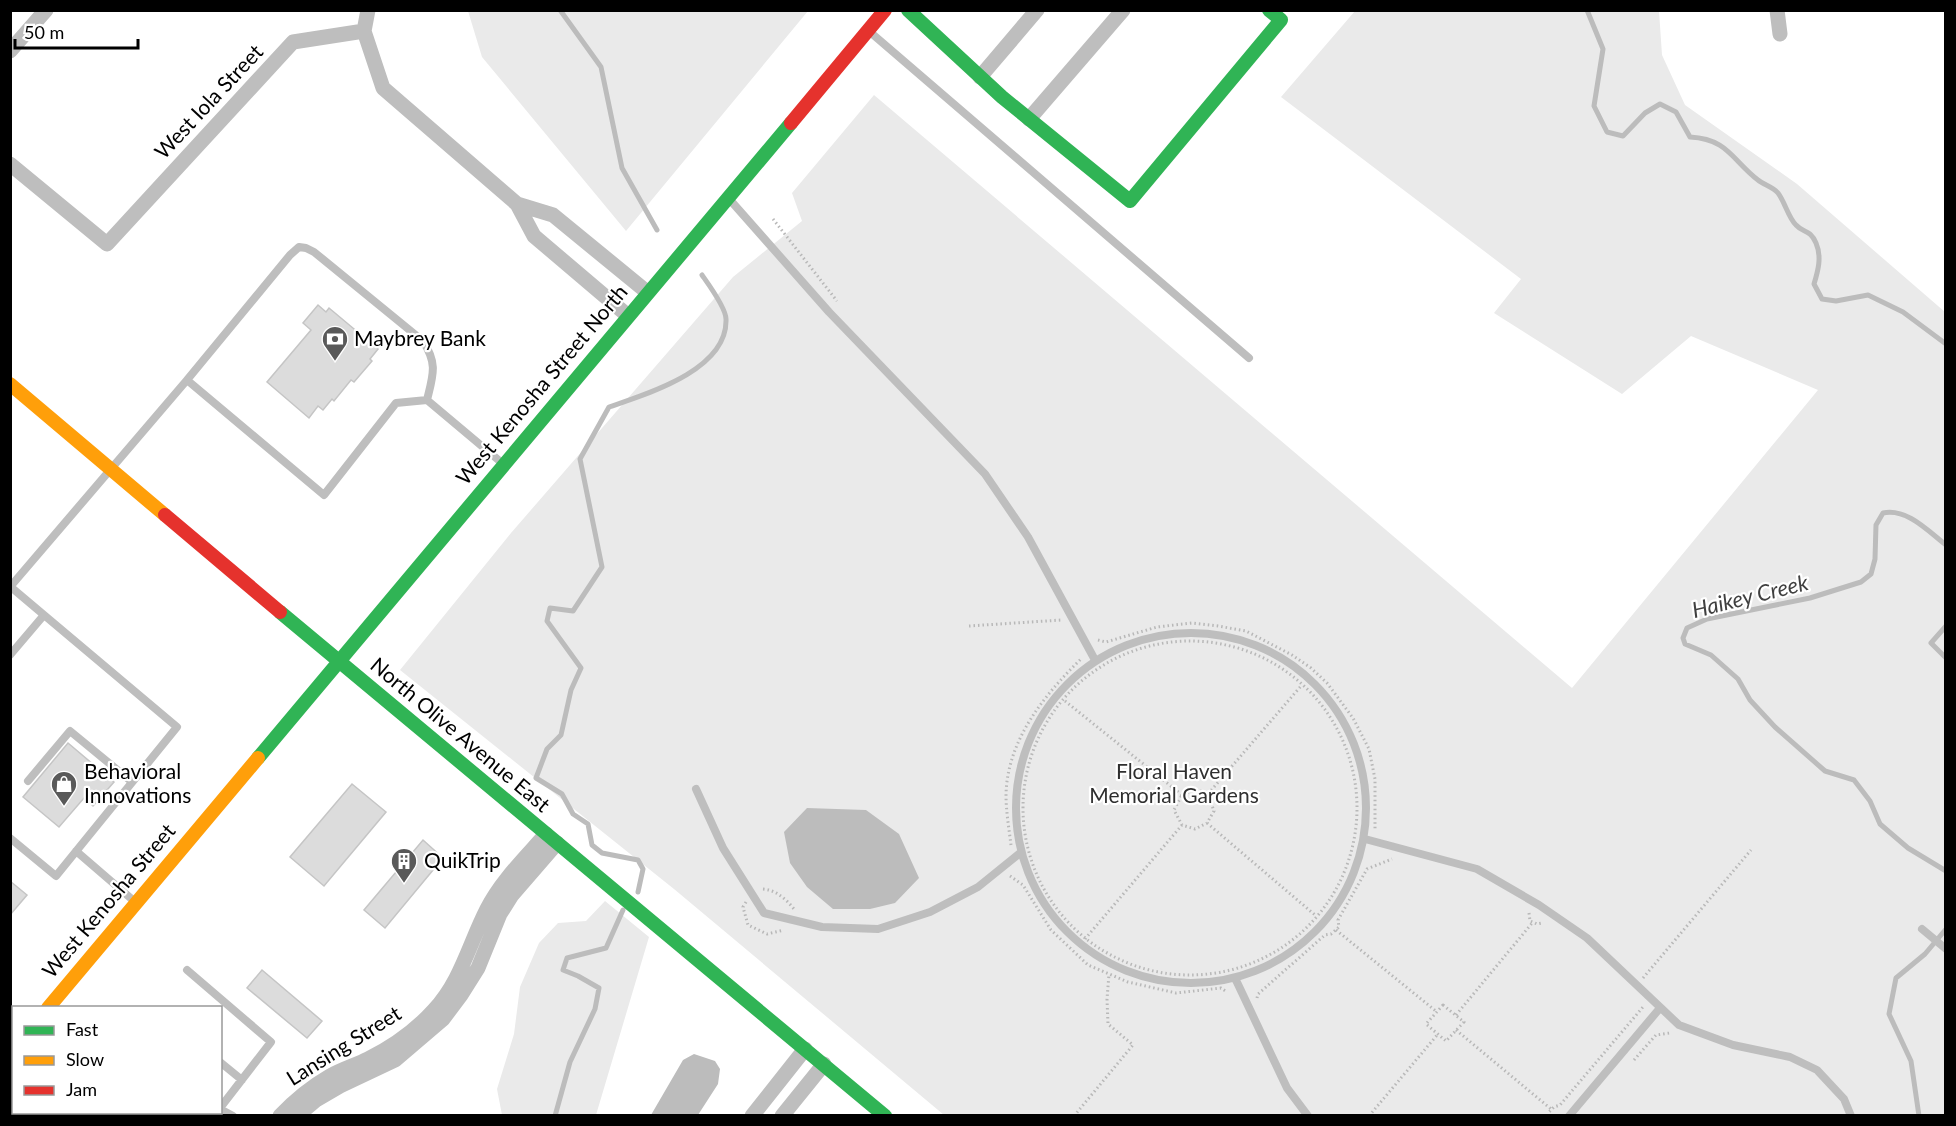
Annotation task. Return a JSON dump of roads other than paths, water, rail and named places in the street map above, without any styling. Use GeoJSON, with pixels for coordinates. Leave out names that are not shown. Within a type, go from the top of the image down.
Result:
{"type":"FeatureCollection","features":[{"type":"Feature","properties":{"kind":"street"},"geometry":{"type":"LineString","coordinates":[[10,51],[46,10]]}},
{"type":"Feature","properties":{"kind":"street"},"geometry":{"type":"LineString","coordinates":[[368,10],[364,31],[383,88],[518,204],[534,236],[627,315]]}},
{"type":"Feature","properties":{"kind":"street"},"geometry":{"type":"LineString","coordinates":[[868,30],[885,10]]}},
{"type":"Feature","properties":{"kind":"street"},"geometry":{"type":"LineString","coordinates":[[908,10],[980,77],[1130,201],[1281,20],[1269,10]]}},
{"type":"Feature","properties":{"kind":"street"},"geometry":{"type":"LineString","coordinates":[[980,77],[1037,10]]}},
{"type":"Feature","properties":{"kind":"street"},"geometry":{"type":"LineString","coordinates":[[1029,119],[1123,10]]}},
{"type":"Feature","properties":{"kind":"street"},"geometry":{"type":"LineString","coordinates":[[1777,10],[1780,34]]}},
{"type":"Feature","properties":{"kind":"street","name":"West Kenosha Street North"},"geometry":{"type":"LineString","coordinates":[[248,766],[868,30]]}},
{"type":"Feature","properties":{"kind":"street","name":"West Iola Street"},"geometry":{"type":"LineString","coordinates":[[10,164],[107,244],[293,42],[364,31]]}},
{"type":"Feature","properties":{"kind":"street"},"geometry":{"type":"LineString","coordinates":[[518,204],[553,215],[647,292]]}},
{"type":"Feature","properties":{"kind":"street","name":"North Olive Avenue East"},"geometry":{"type":"LineString","coordinates":[[10,384],[338,661],[885,1116]]}},
{"type":"Feature","properties":{"kind":"street","name":"West Kenosha Street"},"geometry":{"type":"LineString","coordinates":[[50,1006],[248,766]]}},
{"type":"Feature","properties":{"kind":"street","name":"Lansing Street"},"geometry":{"type":"LineString","coordinates":[[280,1116],[308,1090],[332,1075],[386,1049],[434,1011],[451,989],[465,962],[487,908],[502,886],[552,838]]}},
{"type":"Feature","properties":{"kind":"street","name":"Lansing Street"},"geometry":{"type":"LineString","coordinates":[[297,1116],[316,1100],[340,1086],[395,1060],[443,1019],[462,995],[478,968],[492,930],[506,905],[552,838]]}},
{"type":"Feature","properties":{"kind":"street"},"geometry":{"type":"LineString","coordinates":[[777,1116],[757,1109],[806,1049]]}},
{"type":"Feature","properties":{"kind":"street"},"geometry":{"type":"LineString","coordinates":[[782,1116],[824,1064]]}},
{"type":"Feature","properties":{"kind":"lane"},"geometry":{"type":"LineString","coordinates":[[868,30],[1249,357]]}},
{"type":"Feature","properties":{"kind":"lane"},"geometry":{"type":"LineString","coordinates":[[728,197],[829,312],[985,474],[1028,537],[1095,660]]}},
{"type":"Feature","properties":{"kind":"lane"},"geometry":{"type":"LineString","coordinates":[[10,838],[56,876],[177,727],[11,588],[290,255],[299,247],[314,252],[423,341],[431,353],[434,366],[427,400]]}},
{"type":"Feature","properties":{"kind":"lane"},"geometry":{"type":"LineString","coordinates":[[187,380],[324,495],[396,403],[427,400],[503,464]]}},
{"type":"Feature","properties":{"kind":"lane"},"geometry":{"type":"LineString","coordinates":[[10,655],[44,615]]}},
{"type":"Feature","properties":{"kind":"lane"},"geometry":{"type":"LineString","coordinates":[[1180,632],[1224,634],[1267,648],[1304,673],[1335,705],[1356,745],[1366,789],[1365,839],[1349,884],[1319,928],[1277,961],[1235,978],[1189,984],[1151,980],[1115,967],[1082,947],[1055,920],[1034,888],[1020,853],[1015,798],[1027,744],[1054,697],[1095,660],[1136,640],[1180,632]]}},
{"type":"Feature","properties":{"kind":"lane"},"geometry":{"type":"LineString","coordinates":[[28,781],[70,731],[132,782]]}},
{"type":"Feature","properties":{"kind":"lane"},"geometry":{"type":"LineString","coordinates":[[696,789],[723,848],[765,913],[822,927],[878,929],[930,912],[978,887],[1020,853]]}},
{"type":"Feature","properties":{"kind":"lane"},"geometry":{"type":"LineString","coordinates":[[1365,839],[1477,869],[1539,905],[1587,938],[1680,1025],[1733,1045],[1790,1057],[1817,1070],[1844,1099],[1851,1116]]}},
{"type":"Feature","properties":{"kind":"lane"},"geometry":{"type":"LineString","coordinates":[[76,851],[135,902]]}},
{"type":"Feature","properties":{"kind":"lane"},"geometry":{"type":"LineString","coordinates":[[1924,931],[1945,949]]}},
{"type":"Feature","properties":{"kind":"lane"},"geometry":{"type":"LineString","coordinates":[[187,970],[271,1042],[222,1106]]}},
{"type":"Feature","properties":{"kind":"lane"},"geometry":{"type":"LineString","coordinates":[[1235,978],[1287,1088],[1308,1116]]}},
{"type":"Feature","properties":{"kind":"lane"},"geometry":{"type":"LineString","coordinates":[[1569,1116],[1660,1008]]}},
{"type":"Feature","properties":{"kind":"lane"},"geometry":{"type":"LineString","coordinates":[[222,1064],[242,1080]]}},
{"type":"Feature","properties":{"kind":"waterway"},"geometry":{"type":"LineString","coordinates":[[560,10],[601,67],[622,168],[657,230]]}},
{"type":"Feature","properties":{"kind":"waterway","name":"Haikey Creek"},"geometry":{"type":"LineString","coordinates":[[1587,10],[1603,49],[1594,106],[1607,132],[1623,136],[1645,113],[1660,104],[1676,112],[1690,137],[1713,142],[1729,152],[1758,180],[1776,191],[1793,222],[1811,235],[1819,253],[1814,284],[1822,299],[1836,301],[1868,295],[1903,312],[1946,344]]}},
{"type":"Feature","properties":{"kind":"waterway"},"geometry":{"type":"LineString","coordinates":[[638,892],[643,869],[638,860],[602,853],[592,845],[588,824],[573,814],[562,794],[536,778],[547,749],[561,735],[571,690],[581,668],[547,621],[550,608],[573,611],[602,567],[580,459],[609,407],[663,387],[700,366],[714,352],[723,337],[725,314],[702,275]]}},
{"type":"Feature","properties":{"kind":"waterway","name":"Haikey Creek"},"geometry":{"type":"LineString","coordinates":[[1946,545],[1909,517],[1892,512],[1883,513],[1876,525],[1875,559],[1871,574],[1861,582],[1810,598],[1707,619],[1687,628],[1683,638],[1685,644],[1711,655],[1738,679],[1750,700],[1775,727],[1825,771],[1854,780],[1870,801],[1880,824],[1908,848],[1946,871]]}},
{"type":"Feature","properties":{"kind":"waterway"},"geometry":{"type":"LineString","coordinates":[[1946,626],[1931,643],[1946,658]]}},
{"type":"Feature","properties":{"kind":"waterway"},"geometry":{"type":"LineString","coordinates":[[555,1116],[570,1062],[595,1009],[599,988],[563,970],[567,958],[606,948],[623,910]]}},
{"type":"Feature","properties":{"kind":"waterway","name":"Haikey Creek"},"geometry":{"type":"LineString","coordinates":[[1919,1116],[1911,1061],[1889,1014],[1896,978],[1925,954],[1946,929]]}},
{"type":"Feature","properties":{"kind":"place","name":"Maybrey Bank"},"geometry":{"type":"Point","coordinates":[335,362]}},
{"type":"Feature","properties":{"kind":"place","name":"Behavioral Innovations"},"geometry":{"type":"Point","coordinates":[64,807]}},
{"type":"Feature","properties":{"kind":"place","name":"QuikTrip"},"geometry":{"type":"Point","coordinates":[404,884]}},
{"type":"Feature","properties":{"kind":"park label","name":"Floral Haven Memorial Gardens"},"geometry":{"type":"Point","coordinates":[1174,784]}}]}
